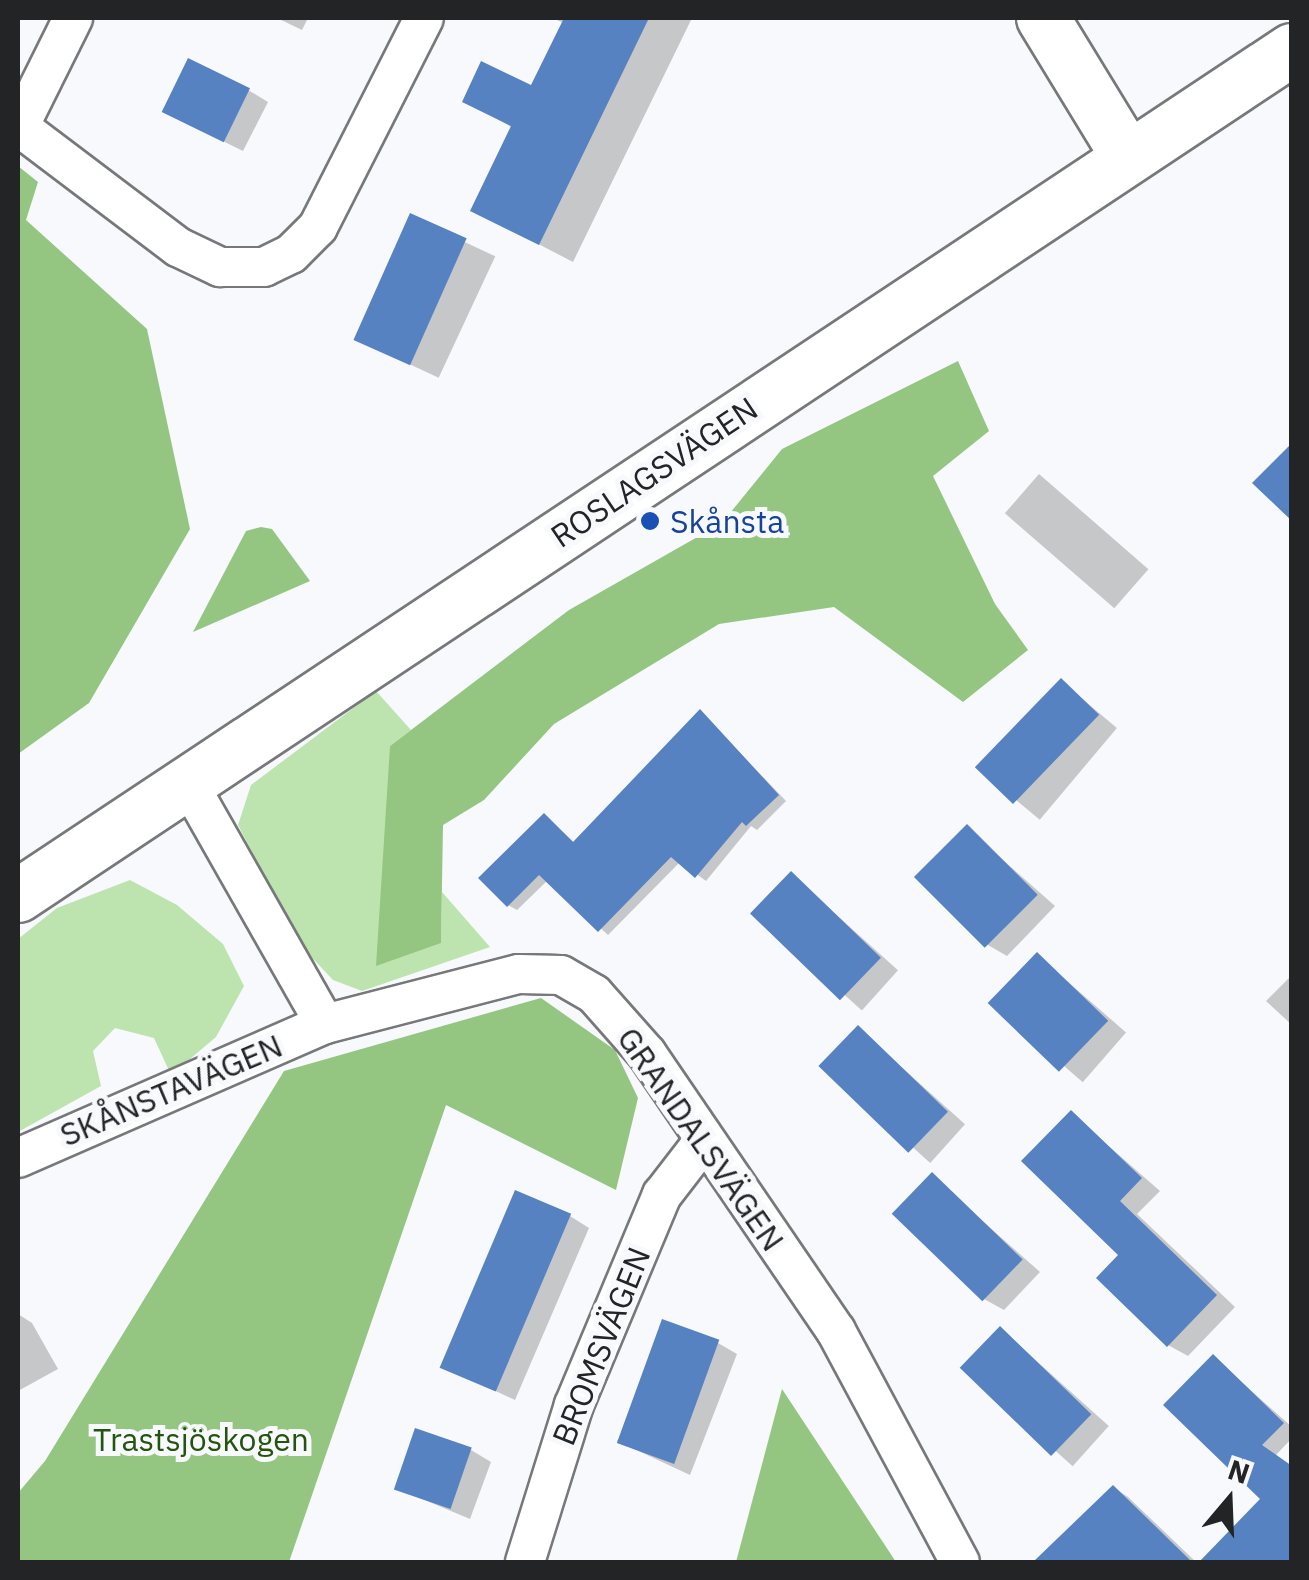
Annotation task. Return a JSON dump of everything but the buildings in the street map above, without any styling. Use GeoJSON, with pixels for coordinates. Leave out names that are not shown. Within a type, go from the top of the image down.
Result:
{"type":"FeatureCollection","features":[{"type":"Feature","properties":{"kind":"main road"},"geometry":{"type":"LineString","coordinates":[[1043,18],[1128,156]]}},
{"type":"Feature","properties":{"kind":"main road","name":"ROSLAGSVÄGEN"},"geometry":{"type":"LineString","coordinates":[[18,896],[1292,50]]}},
{"type":"Feature","properties":{"kind":"street"},"geometry":{"type":"LineString","coordinates":[[73,18],[18,126],[178,247],[220,268],[264,267],[291,254],[318,227],[424,18]]}},
{"type":"Feature","properties":{"kind":"street"},"geometry":{"type":"LineString","coordinates":[[188,783],[325,1024]]}},
{"type":"Feature","properties":{"kind":"street","name":"GRANDALSVÄGEN"},"geometry":{"type":"LineString","coordinates":[[325,1024],[519,974],[560,974],[594,994],[647,1054],[703,1142],[836,1331],[960,1562]]}},
{"type":"Feature","properties":{"kind":"street","name":"SKÅNSTAVÄGEN"},"geometry":{"type":"LineString","coordinates":[[18,1158],[325,1024]]}},
{"type":"Feature","properties":{"kind":"street","name":"BROMSVÄGEN"},"geometry":{"type":"LineString","coordinates":[[525,1562],[574,1405],[662,1195],[703,1142]]}},
{"type":"Feature","properties":{"kind":"green space"},"geometry":{"type":"Polygon","coordinates":[[[18,166],[38,182],[26,220],[147,329],[190,529],[89,703],[18,754],[18,166]]]}},
{"type":"Feature","properties":{"kind":"green space"},"geometry":{"type":"Polygon","coordinates":[[[958,361],[989,431],[933,476],[995,604],[1028,650],[963,702],[834,607],[719,624],[554,724],[484,800],[443,825],[441,943],[376,966],[390,746],[569,610],[722,523],[782,449],[958,361]]]}},
{"type":"Feature","properties":{"kind":"green space"},"geometry":{"type":"Polygon","coordinates":[[[272,529],[310,581],[193,632],[246,531],[272,529]]]}},
{"type":"Feature","properties":{"kind":"green space"},"geometry":{"type":"Polygon","coordinates":[[[376,691],[411,730],[390,746],[441,943],[442,892],[490,947],[362,991],[333,980],[301,946],[238,825],[251,785],[376,691]]]}},
{"type":"Feature","properties":{"kind":"green space"},"geometry":{"type":"Polygon","coordinates":[[[130,880],[177,905],[223,944],[244,986],[216,1037],[171,1075],[154,1038],[115,1028],[93,1051],[101,1086],[18,1132],[18,939],[57,908],[130,880]]]}},
{"type":"Feature","properties":{"kind":"green space","name":"Trastsjöskogen"},"geometry":{"type":"Polygon","coordinates":[[[541,998],[615,1050],[638,1098],[616,1190],[446,1105],[289,1562],[18,1562],[18,1493],[45,1461],[284,1071],[541,998]]]}},
{"type":"Feature","properties":{"kind":"green space"},"geometry":{"type":"Polygon","coordinates":[[[782,1389],[896,1562],[736,1562],[782,1389]]]}},
{"type":"Feature","properties":{"kind":"place","name":"Skånsta"},"geometry":{"type":"Point","coordinates":[650,521]}}]}
